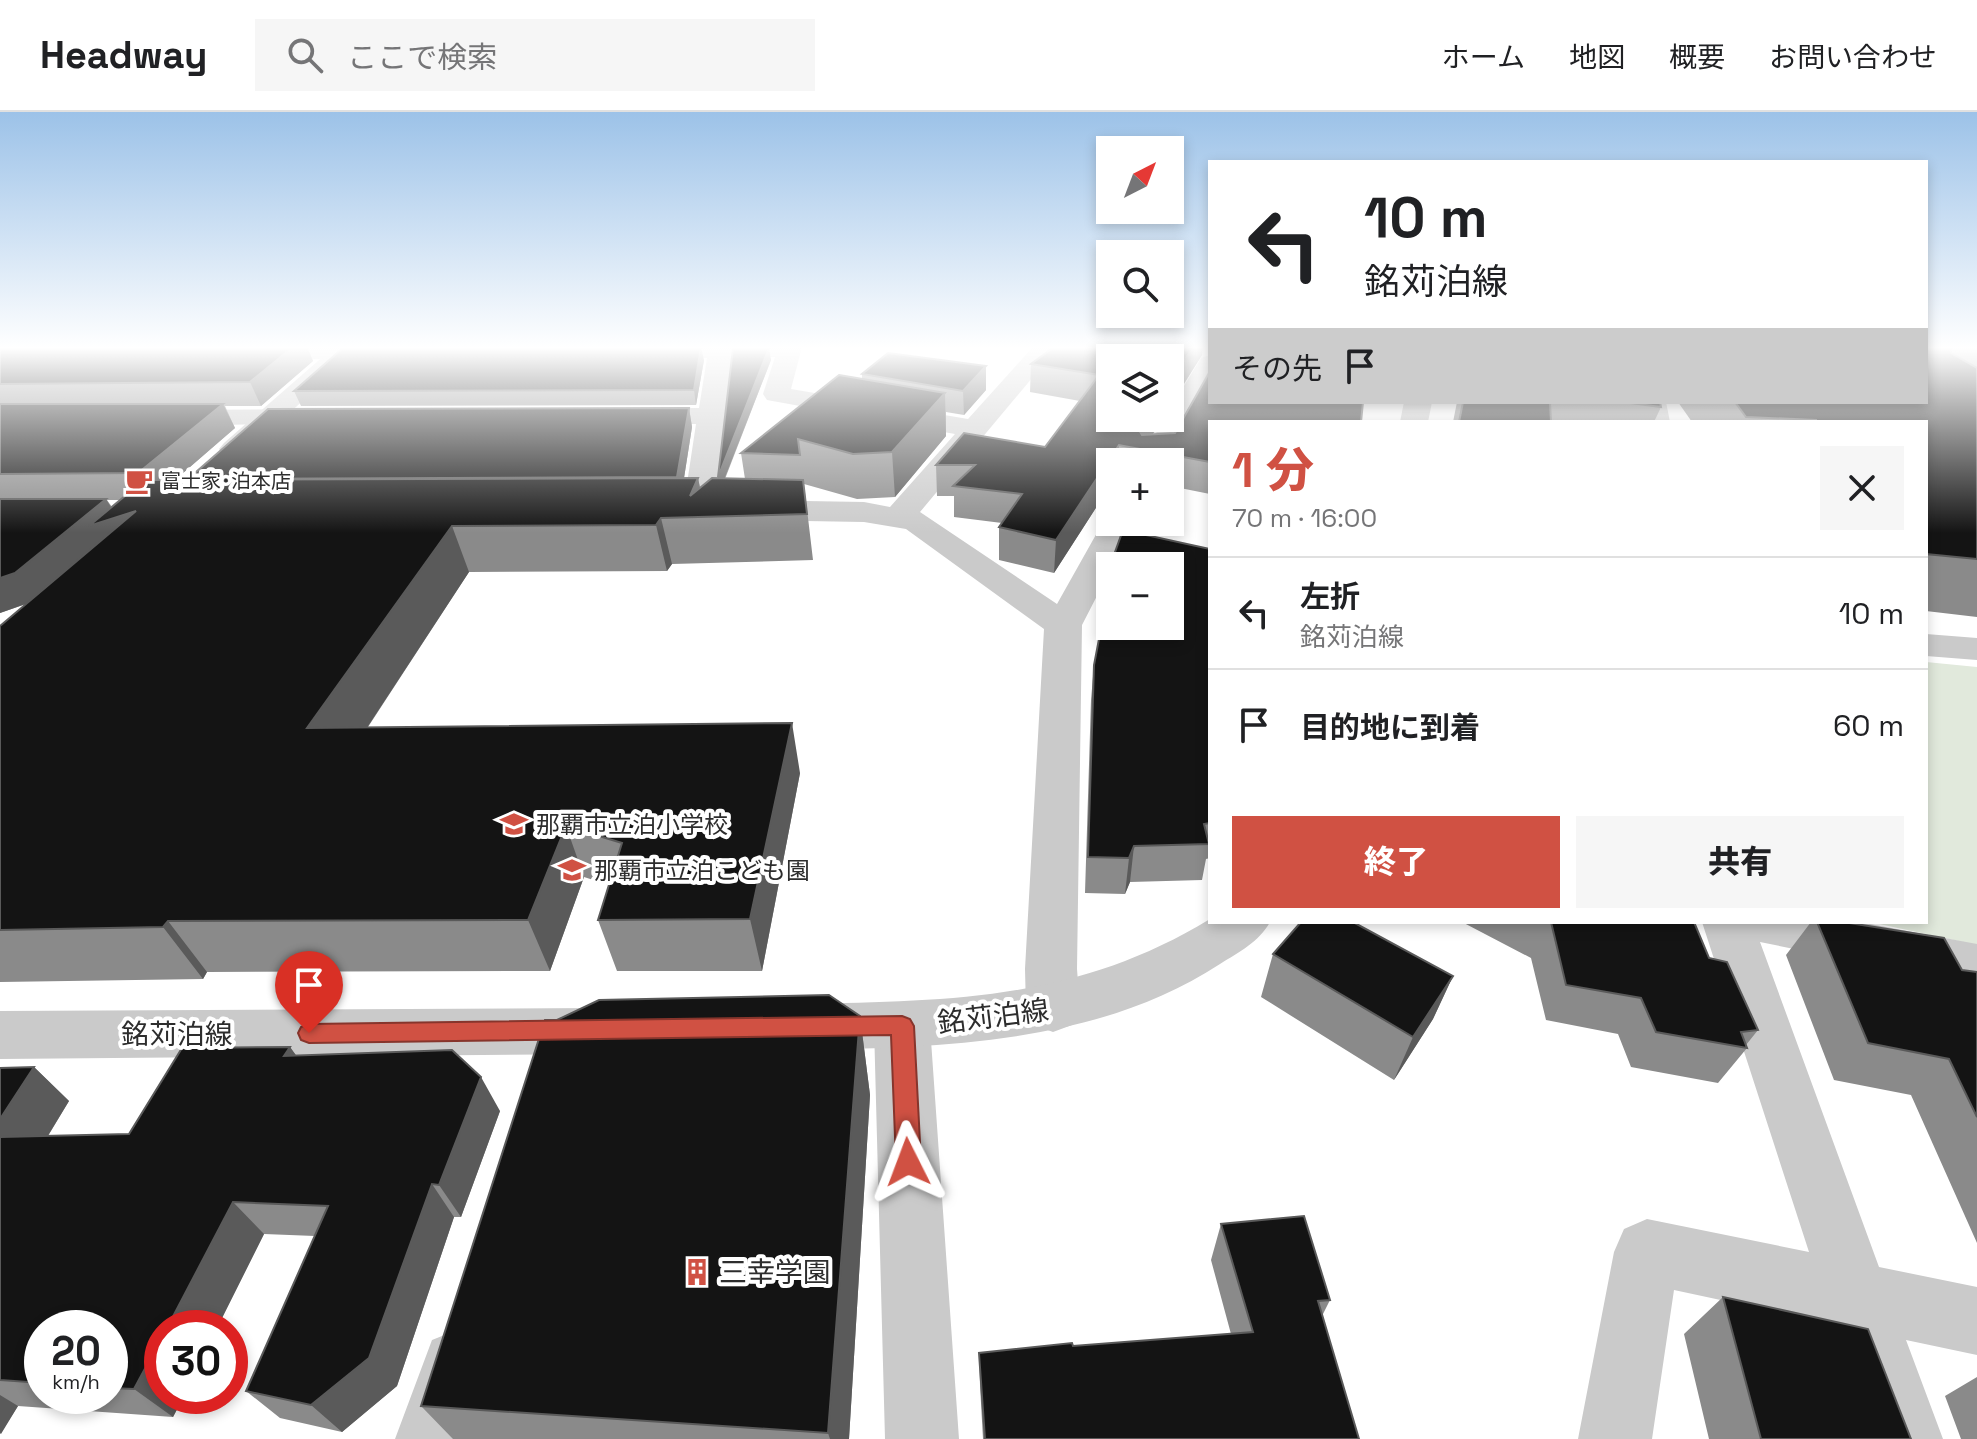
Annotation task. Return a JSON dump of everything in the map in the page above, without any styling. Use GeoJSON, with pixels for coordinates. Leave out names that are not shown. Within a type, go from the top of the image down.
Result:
{"type":"FeatureCollection","features":[{"type":"Feature","properties":{"kind":"street"},"geometry":{"type":"LineString","coordinates":[[216,465],[279,409]]}},
{"type":"Feature","properties":{"kind":"street"},"geometry":{"type":"LineString","coordinates":[[713,409],[683,510],[900,515],[916,521],[1052,613],[1063,625]]}},
{"type":"Feature","properties":{"kind":"street"},"geometry":{"type":"LineString","coordinates":[[862,409],[977,429]]}},
{"type":"Feature","properties":{"kind":"street"},"geometry":{"type":"LineString","coordinates":[[900,515],[994,409]]}},
{"type":"Feature","properties":{"kind":"street"},"geometry":{"type":"LineString","coordinates":[[1162,448],[1184,409]]}},
{"type":"Feature","properties":{"kind":"street"},"geometry":{"type":"LineString","coordinates":[[603,416],[712,416]]}},
{"type":"Feature","properties":{"kind":"street"},"geometry":{"type":"LineString","coordinates":[[139,418],[338,417]]}},
{"type":"Feature","properties":{"kind":"street"},"geometry":{"type":"LineString","coordinates":[[1053,1009],[1051,969],[1063,625],[1111,536]]}},
{"type":"Feature","properties":{"kind":"street"},"geometry":{"type":"LineString","coordinates":[[1928,645],[1977,649]]}},
{"type":"Feature","properties":{"kind":"street","name":"銘苅泊線"},"geometry":{"type":"LineString","coordinates":[[759,1028],[973,1022],[1053,1009],[1089,1001],[1180,964],[1242,924]]}},
{"type":"Feature","properties":{"kind":"street"},"geometry":{"type":"LineString","coordinates":[[1728,924],[1853,1295],[1906,1439]]}},
{"type":"Feature","properties":{"kind":"street"},"geometry":{"type":"LineString","coordinates":[[1765,924],[1977,965]]}},
{"type":"Feature","properties":{"kind":"street"},"geometry":{"type":"LineString","coordinates":[[902,1026],[922,1439]]}},
{"type":"Feature","properties":{"kind":"street","name":"銘苅泊線"},"geometry":{"type":"LineString","coordinates":[[0,1035],[558,1060],[647,1030]]}},
{"type":"Feature","properties":{"kind":"street"},"geometry":{"type":"LineString","coordinates":[[1615,1439],[1647,1252],[1977,1321]]}},
{"type":"Feature","properties":{"kind":"street"},"geometry":{"type":"LineString","coordinates":[[432,1439],[476,1307]]}},
{"type":"Feature","properties":{"kind":"shaded area"},"geometry":{"type":"Polygon","coordinates":[[[1928,662],[1977,667],[1977,945],[1879,924],[1928,924],[1928,662]]]}},
{"type":"Feature","properties":{"kind":"building"},"geometry":{"type":"Polygon","coordinates":[[[0,409],[217,409],[138,473],[0,474],[0,409]]]}},
{"type":"Feature","properties":{"kind":"building"},"geometry":{"type":"Polygon","coordinates":[[[268,409],[689,409],[677,477],[188,479],[268,409]]]}},
{"type":"Feature","properties":{"kind":"building"},"geometry":{"type":"Polygon","coordinates":[[[726,409],[745,409],[718,477],[726,409]]]}},
{"type":"Feature","properties":{"kind":"building"},"geometry":{"type":"Polygon","coordinates":[[[796,409],[931,409],[892,452],[853,454],[798,439],[800,455],[741,453],[796,409]]]}},
{"type":"Feature","properties":{"kind":"building"},"geometry":{"type":"Polygon","coordinates":[[[1074,409],[1096,409],[1096,432],[1140,432],[1142,435],[1184,432],[1184,417],[1189,409],[1362,409],[1361,420],[1208,420],[1208,462],[1184,457],[1184,448],[1119,445],[1117,448],[1096,448],[1096,480],[1056,540],[999,527],[1022,494],[953,486],[975,465],[936,465],[964,433],[1045,447],[1074,409]]]}},
{"type":"Feature","properties":{"kind":"building"},"geometry":{"type":"Polygon","coordinates":[[[1462,409],[1550,409],[1551,420],[1459,420],[1462,409]]]}},
{"type":"Feature","properties":{"kind":"building"},"geometry":{"type":"Polygon","coordinates":[[[1740,409],[1977,409],[1977,559],[1928,554],[1928,420],[1746,417],[1740,409]]]}},
{"type":"Feature","properties":{"kind":"building"},"geometry":{"type":"Polygon","coordinates":[[[698,478],[690,496],[712,478],[803,480],[807,514],[661,518],[656,525],[452,526],[307,728],[792,723],[750,919],[598,920],[622,843],[566,826],[528,920],[168,921],[163,927],[0,930],[0,626],[136,511],[89,526],[144,480],[698,478]]]}},
{"type":"Feature","properties":{"kind":"building"},"geometry":{"type":"Polygon","coordinates":[[[0,499],[106,499],[15,573],[0,578],[0,499]]]}},
{"type":"Feature","properties":{"kind":"building"},"geometry":{"type":"Polygon","coordinates":[[[1121,536],[1150,536],[1208,549],[1208,823],[1204,824],[1208,844],[1134,846],[1129,858],[1088,857],[1094,665],[1099,640],[1184,640],[1184,552],[1115,552],[1121,536]]]}},
{"type":"Feature","properties":{"kind":"building"},"geometry":{"type":"Polygon","coordinates":[[[1299,924],[1357,924],[1453,976],[1413,1037],[1273,954],[1299,924]]]}},
{"type":"Feature","properties":{"kind":"building"},"geometry":{"type":"Polygon","coordinates":[[[1551,924],[1695,924],[1709,958],[1727,962],[1758,1030],[1741,1032],[1747,1048],[1656,1032],[1641,998],[1566,985],[1551,924]]]}},
{"type":"Feature","properties":{"kind":"building"},"geometry":{"type":"Polygon","coordinates":[[[1818,924],[1856,924],[1944,938],[1962,970],[1977,972],[1977,1117],[1949,1059],[1868,1043],[1818,924]]]}},
{"type":"Feature","properties":{"kind":"building","name":"三幸学園"},"geometry":{"type":"Polygon","coordinates":[[[829,995],[860,1016],[828,1433],[421,1406],[545,1020],[557,1020],[599,1000],[829,995]]]}},
{"type":"Feature","properties":{"kind":"building"},"geometry":{"type":"Polygon","coordinates":[[[290,1047],[284,1056],[452,1050],[481,1077],[439,1185],[432,1184],[369,1358],[311,1405],[248,1391],[248,1386],[328,1206],[233,1202],[176,1310],[144,1310],[144,1370],[134,1389],[128,1389],[128,1310],[24,1310],[24,1382],[0,1380],[0,1137],[129,1134],[182,1048],[290,1047]]]}},
{"type":"Feature","properties":{"kind":"building"},"geometry":{"type":"Polygon","coordinates":[[[34,1067],[0,1119],[0,1068],[34,1067]]]}},
{"type":"Feature","properties":{"kind":"building"},"geometry":{"type":"Polygon","coordinates":[[[1304,1216],[1330,1300],[1318,1301],[1359,1439],[985,1439],[979,1353],[1072,1343],[1073,1346],[1253,1332],[1221,1224],[1304,1216]]]}},
{"type":"Feature","properties":{"kind":"building"},"geometry":{"type":"Polygon","coordinates":[[[1723,1297],[1868,1329],[1911,1439],[1761,1439],[1723,1297]]]}},
{"type":"Feature","properties":{"kind":"place","name":"富士家･泊本店"},"geometry":{"type":"Point","coordinates":[139,481]}},
{"type":"Feature","properties":{"kind":"place","name":"那覇市立泊小学校"},"geometry":{"type":"Point","coordinates":[514,824]}},
{"type":"Feature","properties":{"kind":"place","name":"那覇市立泊こども園"},"geometry":{"type":"Point","coordinates":[572,870]}},
{"type":"Feature","properties":{"kind":"place","name":"三幸学園"},"geometry":{"type":"Point","coordinates":[697,1272]}},
{"type":"Feature","properties":{"kind":"route"},"geometry":{"type":"LineString","coordinates":[[309,1033],[902,1026],[908,1162]]}}]}
